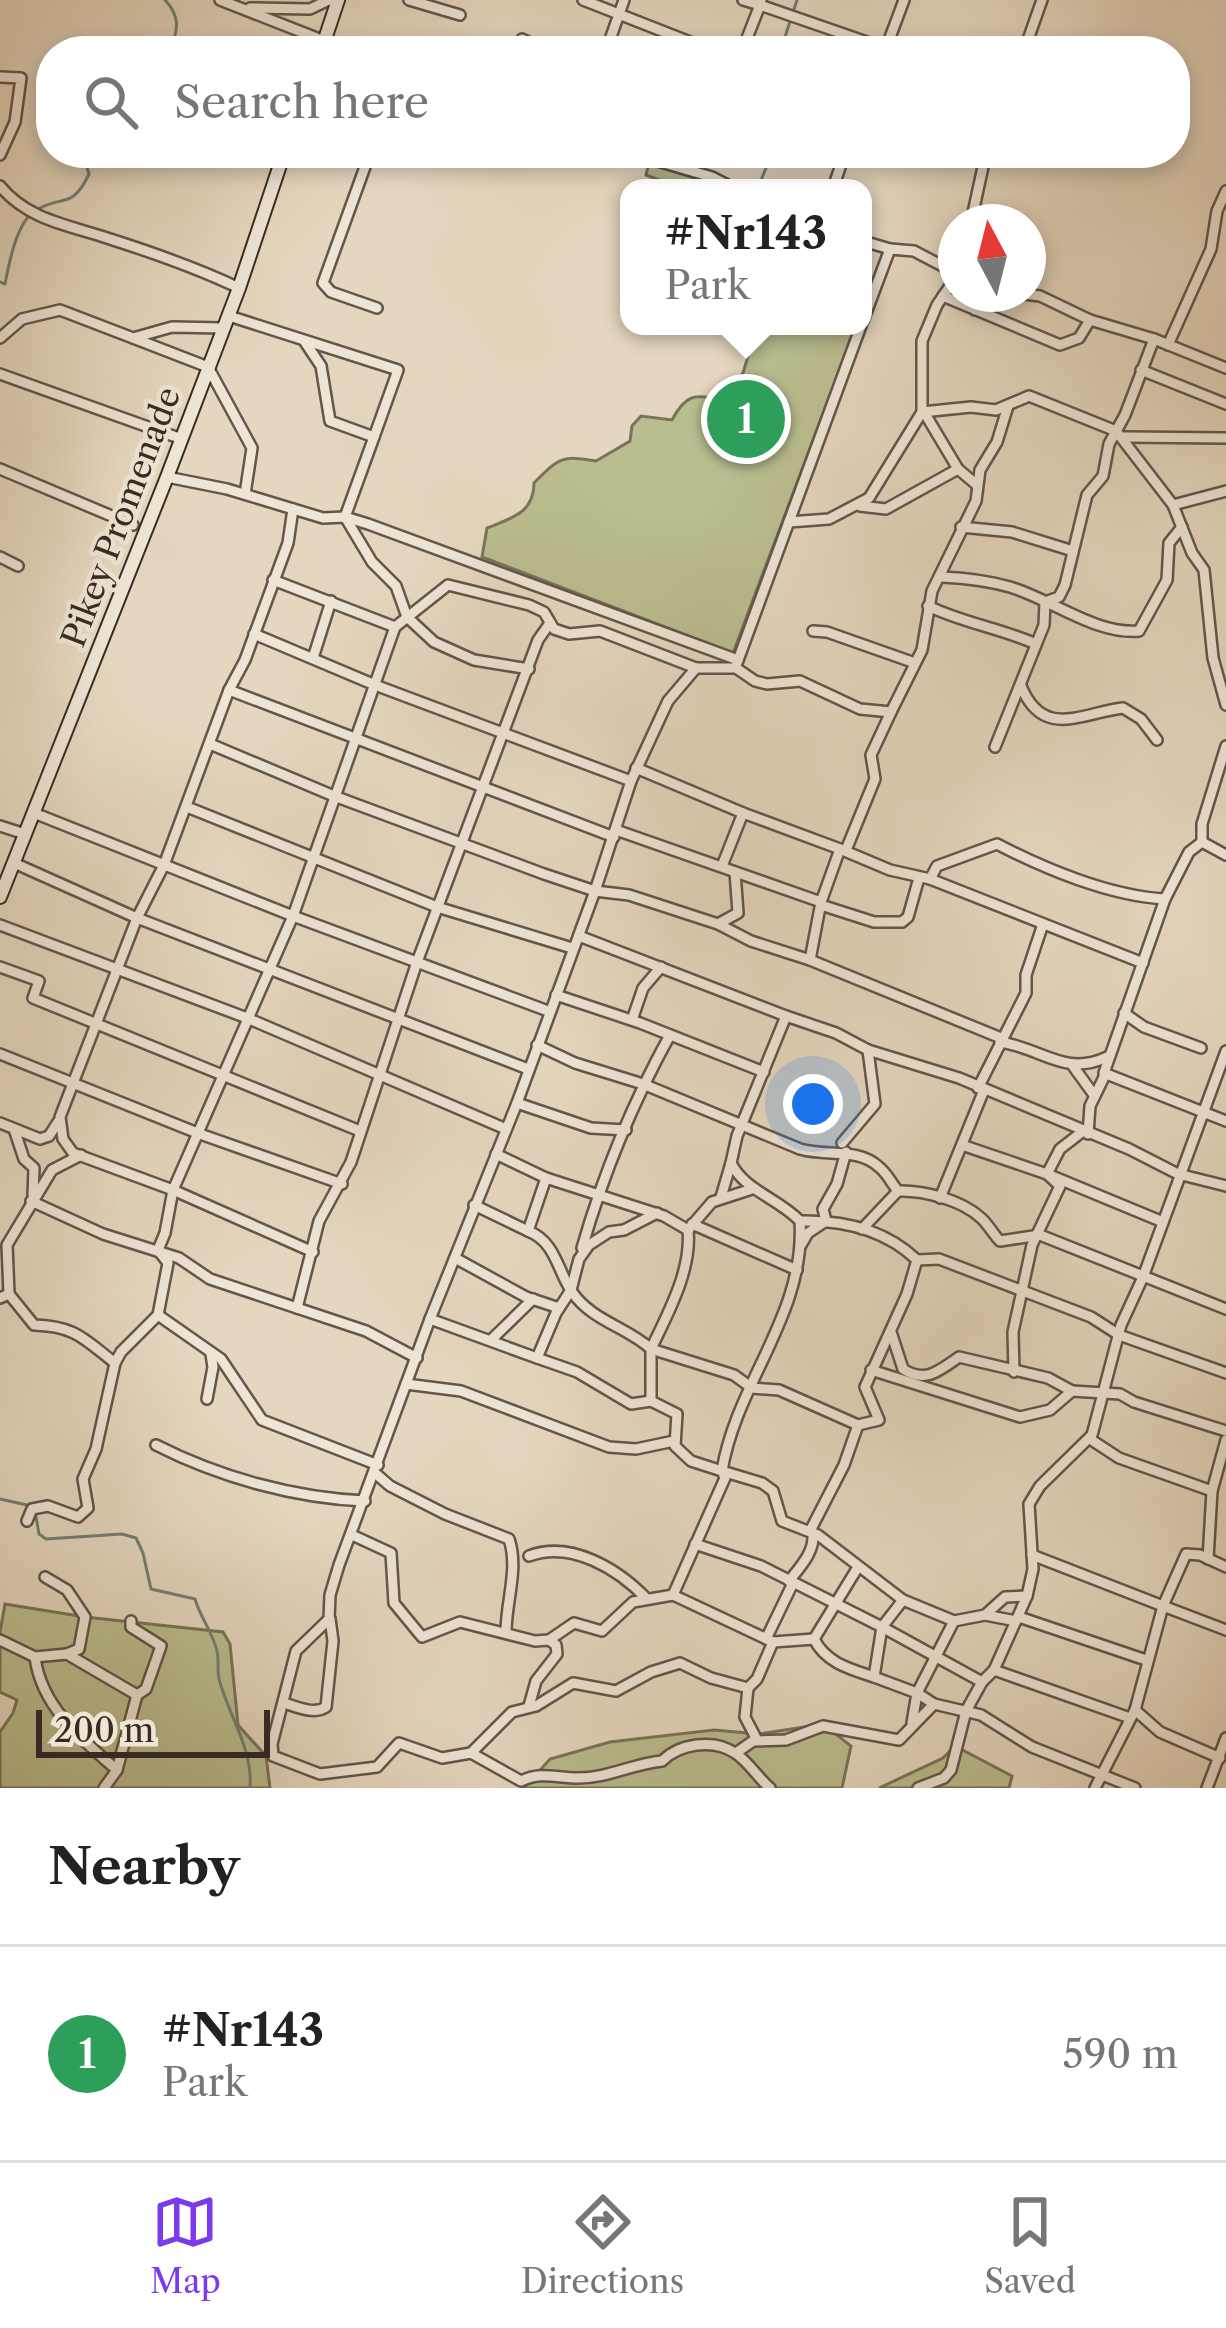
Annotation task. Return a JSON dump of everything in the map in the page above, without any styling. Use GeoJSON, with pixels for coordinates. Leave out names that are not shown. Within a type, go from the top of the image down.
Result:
{"type":"FeatureCollection","features":[{"type":"Feature","properties":{"kind":"street"},"geometry":{"type":"LineString","coordinates":[[220,0],[301,36]]}},
{"type":"Feature","properties":{"kind":"street"},"geometry":{"type":"LineString","coordinates":[[238,7],[297,10],[329,0]]}},
{"type":"Feature","properties":{"kind":"street"},"geometry":{"type":"LineString","coordinates":[[326,36],[338,0]]}},
{"type":"Feature","properties":{"kind":"street"},"geometry":{"type":"LineString","coordinates":[[409,0],[460,14]]}},
{"type":"Feature","properties":{"kind":"street"},"geometry":{"type":"LineString","coordinates":[[583,0],[674,36]]}},
{"type":"Feature","properties":{"kind":"street"},"geometry":{"type":"LineString","coordinates":[[611,36],[624,0]]}},
{"type":"Feature","properties":{"kind":"street"},"geometry":{"type":"LineString","coordinates":[[743,0],[851,36]]}},
{"type":"Feature","properties":{"kind":"street"},"geometry":{"type":"LineString","coordinates":[[892,36],[904,0]]}},
{"type":"Feature","properties":{"kind":"street"},"geometry":{"type":"LineString","coordinates":[[1029,36],[1042,0]]}},
{"type":"Feature","properties":{"kind":"street"},"geometry":{"type":"LineString","coordinates":[[748,36],[760,2]]}},
{"type":"Feature","properties":{"kind":"street"},"geometry":{"type":"LineString","coordinates":[[0,77],[21,78],[15,122],[0,154]]}},
{"type":"Feature","properties":{"kind":"street","name":"Pikey Promenade"},"geometry":{"type":"LineString","coordinates":[[0,897],[167,477],[279,168]]}},
{"type":"Feature","properties":{"kind":"street"},"geometry":{"type":"LineString","coordinates":[[365,168],[323,283],[331,292],[376,308]]}},
{"type":"Feature","properties":{"kind":"street"},"geometry":{"type":"LineString","coordinates":[[681,168],[716,179]]}},
{"type":"Feature","properties":{"kind":"street"},"geometry":{"type":"LineString","coordinates":[[975,204],[983,168]]}},
{"type":"Feature","properties":{"kind":"street"},"geometry":{"type":"LineString","coordinates":[[0,186],[16,204],[57,224],[116,241],[238,288]]}},
{"type":"Feature","properties":{"kind":"street"},"geometry":{"type":"LineString","coordinates":[[1168,345],[1211,249],[1216,212],[1226,191]]}},
{"type":"Feature","properties":{"kind":"street"},"geometry":{"type":"LineString","coordinates":[[872,244],[914,251],[938,265]]}},
{"type":"Feature","properties":{"kind":"street"},"geometry":{"type":"LineString","coordinates":[[872,297],[890,249]]}},
{"type":"Feature","properties":{"kind":"street"},"geometry":{"type":"LineString","coordinates":[[1046,299],[1090,320],[1226,368]]}},
{"type":"Feature","properties":{"kind":"street"},"geometry":{"type":"LineString","coordinates":[[938,308],[921,349],[923,412],[958,469],[977,484]]}},
{"type":"Feature","properties":{"kind":"street"},"geometry":{"type":"LineString","coordinates":[[0,338],[22,319],[60,310],[208,367],[252,448],[245,494]]}},
{"type":"Feature","properties":{"kind":"street"},"geometry":{"type":"LineString","coordinates":[[980,312],[1060,345],[1079,338],[1090,320]]}},
{"type":"Feature","properties":{"kind":"street"},"geometry":{"type":"LineString","coordinates":[[133,338],[172,327],[226,322],[398,370],[345,517]]}},
{"type":"Feature","properties":{"kind":"street"},"geometry":{"type":"LineString","coordinates":[[737,664],[858,335]]}},
{"type":"Feature","properties":{"kind":"street"},"geometry":{"type":"LineString","coordinates":[[1045,602],[1059,597],[1087,495],[1102,476],[1154,339]]}},
{"type":"Feature","properties":{"kind":"street"},"geometry":{"type":"LineString","coordinates":[[305,342],[321,367],[330,422],[374,437]]}},
{"type":"Feature","properties":{"kind":"street"},"geometry":{"type":"LineString","coordinates":[[1141,370],[1226,404]]}},
{"type":"Feature","properties":{"kind":"street"},"geometry":{"type":"LineString","coordinates":[[0,374],[179,438]]}},
{"type":"Feature","properties":{"kind":"street"},"geometry":{"type":"LineString","coordinates":[[923,412],[1008,406],[1023,395],[1120,434],[1226,438]]}},
{"type":"Feature","properties":{"kind":"street"},"geometry":{"type":"LineString","coordinates":[[810,960],[821,904],[875,779],[871,755],[915,663],[924,640],[928,606],[976,501],[980,470],[998,442],[1008,406]]}},
{"type":"Feature","properties":{"kind":"street"},"geometry":{"type":"LineString","coordinates":[[789,522],[829,520],[860,506],[923,412]]}},
{"type":"Feature","properties":{"kind":"street"},"geometry":{"type":"LineString","coordinates":[[1120,434],[1173,505],[1204,570],[1213,658],[1226,705]]}},
{"type":"Feature","properties":{"kind":"street"},"geometry":{"type":"LineString","coordinates":[[0,469],[134,524]]}},
{"type":"Feature","properties":{"kind":"street"},"geometry":{"type":"LineString","coordinates":[[860,506],[886,509],[958,469]]}},
{"type":"Feature","properties":{"kind":"street"},"geometry":{"type":"LineString","coordinates":[[167,477],[323,518],[345,517],[472,560],[737,664],[755,681],[782,685],[800,681],[860,709],[891,712]]}},
{"type":"Feature","properties":{"kind":"street"},"geometry":{"type":"LineString","coordinates":[[1173,505],[1226,491]]}},
{"type":"Feature","properties":{"kind":"street"},"geometry":{"type":"LineString","coordinates":[[0,1123],[44,1139],[54,1130],[254,634],[288,543],[293,509]]}},
{"type":"Feature","properties":{"kind":"street"},"geometry":{"type":"LineString","coordinates":[[345,517],[372,562],[396,586],[407,617],[434,642],[474,660],[529,669]]}},
{"type":"Feature","properties":{"kind":"street"},"geometry":{"type":"LineString","coordinates":[[961,526],[1012,532],[1073,551]]}},
{"type":"Feature","properties":{"kind":"street"},"geometry":{"type":"LineString","coordinates":[[942,577],[1013,588],[1127,632],[1139,631],[1167,580],[1169,543],[1182,527]]}},
{"type":"Feature","properties":{"kind":"street"},"geometry":{"type":"LineString","coordinates":[[0,557],[18,566]]}},
{"type":"Feature","properties":{"kind":"street"},"geometry":{"type":"LineString","coordinates":[[273,580],[395,626]]}},
{"type":"Feature","properties":{"kind":"street"},"geometry":{"type":"LineString","coordinates":[[158,1250],[166,1233],[173,1190],[292,916],[395,626],[448,585],[529,605],[544,612],[554,629],[569,634],[600,631],[696,668],[737,664]]}},
{"type":"Feature","properties":{"kind":"street"},"geometry":{"type":"LineString","coordinates":[[313,658],[332,601]]}},
{"type":"Feature","properties":{"kind":"street"},"geometry":{"type":"LineString","coordinates":[[995,747],[1044,625],[1045,602]]}},
{"type":"Feature","properties":{"kind":"street"},"geometry":{"type":"LineString","coordinates":[[928,606],[971,626],[1000,630],[1036,644]]}},
{"type":"Feature","properties":{"kind":"street"},"geometry":{"type":"LineString","coordinates":[[297,1308],[319,1221],[342,1184],[437,907],[538,640],[550,622]]}},
{"type":"Feature","properties":{"kind":"street"},"geometry":{"type":"LineString","coordinates":[[813,631],[915,663]]}},
{"type":"Feature","properties":{"kind":"street"},"geometry":{"type":"LineString","coordinates":[[254,634],[631,781]]}},
{"type":"Feature","properties":{"kind":"street"},"geometry":{"type":"LineString","coordinates":[[284,1702],[304,1709],[326,1707],[333,1641],[330,1595],[430,1319],[579,936],[636,768],[668,701],[696,668]]}},
{"type":"Feature","properties":{"kind":"street"},"geometry":{"type":"LineString","coordinates":[[1021,686],[1033,710],[1050,718],[1084,717],[1123,708],[1141,719],[1157,740]]}},
{"type":"Feature","properties":{"kind":"street"},"geometry":{"type":"LineString","coordinates":[[230,690],[484,789],[722,866],[874,922],[902,922],[924,878],[937,866],[997,844],[1038,865],[1139,897],[1165,899]]}},
{"type":"Feature","properties":{"kind":"street"},"geometry":{"type":"LineString","coordinates":[[210,744],[464,845],[595,891],[628,895],[718,924],[738,936],[810,960],[1072,1066],[1084,1067],[1107,1057]]}},
{"type":"Feature","properties":{"kind":"street"},"geometry":{"type":"LineString","coordinates":[[1202,842],[1202,824],[1222,775],[1226,746]]}},
{"type":"Feature","properties":{"kind":"street"},"geometry":{"type":"LineString","coordinates":[[636,768],[890,870],[924,878],[1143,963]]}},
{"type":"Feature","properties":{"kind":"street"},"geometry":{"type":"LineString","coordinates":[[187,807],[437,907],[572,948]]}},
{"type":"Feature","properties":{"kind":"street"},"geometry":{"type":"LineString","coordinates":[[34,813],[548,1011]]}},
{"type":"Feature","properties":{"kind":"street"},"geometry":{"type":"LineString","coordinates":[[722,866],[743,813]]}},
{"type":"Feature","properties":{"kind":"street"},"geometry":{"type":"LineString","coordinates":[[0,826],[25,834]]}},
{"type":"Feature","properties":{"kind":"street"},"geometry":{"type":"LineString","coordinates":[[1202,842],[1226,855]]}},
{"type":"Feature","properties":{"kind":"street"},"geometry":{"type":"LineString","coordinates":[[1047,1174],[1060,1149],[1085,1133],[1107,1057],[1165,899],[1189,852],[1202,842]]}},
{"type":"Feature","properties":{"kind":"street"},"geometry":{"type":"LineString","coordinates":[[14,863],[137,918],[528,1069]]}},
{"type":"Feature","properties":{"kind":"street"},"geometry":{"type":"LineString","coordinates":[[735,872],[738,936]]}},
{"type":"Feature","properties":{"kind":"street"},"geometry":{"type":"LineString","coordinates":[[718,924],[738,913]]}},
{"type":"Feature","properties":{"kind":"street"},"geometry":{"type":"LineString","coordinates":[[940,1198],[1000,1040],[1026,993],[1043,924]]}},
{"type":"Feature","properties":{"kind":"street"},"geometry":{"type":"LineString","coordinates":[[0,925],[247,1018],[506,1129]]}},
{"type":"Feature","properties":{"kind":"street"},"geometry":{"type":"LineString","coordinates":[[579,936],[836,1033],[868,1050],[941,1072],[1178,1174],[1226,1186]]}},
{"type":"Feature","properties":{"kind":"street"},"geometry":{"type":"LineString","coordinates":[[0,967],[39,981],[33,998],[360,1131]]}},
{"type":"Feature","properties":{"kind":"street"},"geometry":{"type":"LineString","coordinates":[[632,1020],[643,988],[661,967]]}},
{"type":"Feature","properties":{"kind":"street"},"geometry":{"type":"LineString","coordinates":[[556,995],[764,1072]]}},
{"type":"Feature","properties":{"kind":"street"},"geometry":{"type":"LineString","coordinates":[[1124,1012],[1144,1027],[1202,1048]]}},
{"type":"Feature","properties":{"kind":"street"},"geometry":{"type":"LineString","coordinates":[[721,1197],[742,1124],[786,1016]]}},
{"type":"Feature","properties":{"kind":"street"},"geometry":{"type":"LineString","coordinates":[[537,1358],[571,1290],[596,1197],[643,1084],[670,1035]]}},
{"type":"Feature","properties":{"kind":"street"},"geometry":{"type":"LineString","coordinates":[[537,1045],[808,1151],[844,1148],[875,1163],[898,1191],[940,1198],[981,1218],[1000,1240],[1040,1235],[1226,1309]]}},
{"type":"Feature","properties":{"kind":"street"},"geometry":{"type":"LineString","coordinates":[[826,1221],[823,1209],[837,1184],[844,1148],[875,1104],[868,1050]]}},
{"type":"Feature","properties":{"kind":"street"},"geometry":{"type":"LineString","coordinates":[[0,1054],[200,1134],[342,1184]]}},
{"type":"Feature","properties":{"kind":"street"},"geometry":{"type":"LineString","coordinates":[[919,1788],[951,1770],[967,1711],[994,1670],[1018,1619],[1032,1556],[1029,1504],[1040,1486],[1090,1439],[1118,1335],[1225,1055]]}},
{"type":"Feature","properties":{"kind":"street"},"geometry":{"type":"LineString","coordinates":[[1072,1066],[1094,1096]]}},
{"type":"Feature","properties":{"kind":"street"},"geometry":{"type":"LineString","coordinates":[[1105,1075],[1226,1120]]}},
{"type":"Feature","properties":{"kind":"street"},"geometry":{"type":"LineString","coordinates":[[517,1103],[591,1128],[626,1130]]}},
{"type":"Feature","properties":{"kind":"street"},"geometry":{"type":"LineString","coordinates":[[59,1117],[63,1139],[73,1154],[173,1190],[313,1252]]}},
{"type":"Feature","properties":{"kind":"street"},"geometry":{"type":"LineString","coordinates":[[14,1129],[24,1159],[34,1168],[32,1201]]}},
{"type":"Feature","properties":{"kind":"street"},"geometry":{"type":"LineString","coordinates":[[962,1145],[1163,1222]]}},
{"type":"Feature","properties":{"kind":"street"},"geometry":{"type":"LineString","coordinates":[[496,1154],[546,1178],[657,1213],[797,1270]]}},
{"type":"Feature","properties":{"kind":"street"},"geometry":{"type":"LineString","coordinates":[[81,1156],[52,1170],[3,1245],[4,1296],[34,1325],[63,1326],[115,1364]]}},
{"type":"Feature","properties":{"kind":"street"},"geometry":{"type":"LineString","coordinates":[[731,1162],[752,1189],[777,1200],[800,1221],[846,1222],[895,1243],[917,1260]]}},
{"type":"Feature","properties":{"kind":"street"},"geometry":{"type":"LineString","coordinates":[[1014,1372],[1013,1333],[1020,1291],[1032,1245],[1060,1186],[1047,1174]]}},
{"type":"Feature","properties":{"kind":"street"},"geometry":{"type":"LineString","coordinates":[[528,1232],[546,1178]]}},
{"type":"Feature","properties":{"kind":"street"},"geometry":{"type":"LineString","coordinates":[[651,1401],[651,1349],[681,1277],[690,1227],[721,1197],[752,1189]]}},
{"type":"Feature","properties":{"kind":"street"},"geometry":{"type":"LineString","coordinates":[[862,1229],[898,1191]]}},
{"type":"Feature","properties":{"kind":"street"},"geometry":{"type":"LineString","coordinates":[[32,1201],[104,1234],[158,1250],[211,1279],[366,1331],[417,1358]]}},
{"type":"Feature","properties":{"kind":"street"},"geometry":{"type":"LineString","coordinates":[[474,1205],[545,1240],[571,1290],[600,1319],[636,1335],[651,1349],[734,1375],[752,1388],[779,1390],[858,1425],[879,1420],[865,1387],[892,1333],[917,1260],[924,1257],[1091,1317],[1118,1335],[1226,1374]]}},
{"type":"Feature","properties":{"kind":"street"},"geometry":{"type":"LineString","coordinates":[[579,1259],[602,1236],[657,1213]]}},
{"type":"Feature","properties":{"kind":"street"},"geometry":{"type":"LineString","coordinates":[[673,1594],[722,1490],[729,1438],[782,1323],[797,1270],[800,1221]]}},
{"type":"Feature","properties":{"kind":"street"},"geometry":{"type":"LineString","coordinates":[[801,1245],[808,1233],[826,1221]]}},
{"type":"Feature","properties":{"kind":"street"},"geometry":{"type":"LineString","coordinates":[[27,1521],[32,1509],[48,1506],[78,1517],[88,1508],[83,1479],[96,1449],[115,1364],[130,1341],[158,1315],[168,1263],[158,1250]]}},
{"type":"Feature","properties":{"kind":"street"},"geometry":{"type":"LineString","coordinates":[[455,1258],[533,1299],[559,1307]]}},
{"type":"Feature","properties":{"kind":"street"},"geometry":{"type":"LineString","coordinates":[[492,1339],[533,1299]]}},
{"type":"Feature","properties":{"kind":"street"},"geometry":{"type":"LineString","coordinates":[[158,1315],[221,1359],[262,1420],[376,1469],[390,1486],[509,1539],[514,1563],[506,1600],[506,1632]]}},
{"type":"Feature","properties":{"kind":"street"},"geometry":{"type":"LineString","coordinates":[[430,1319],[577,1372],[631,1404],[651,1401],[677,1414],[676,1450],[691,1461],[762,1483],[773,1491],[782,1521],[811,1532],[903,1600],[954,1621],[985,1615],[1018,1619],[1145,1660]]}},
{"type":"Feature","properties":{"kind":"street"},"geometry":{"type":"LineString","coordinates":[[892,1333],[903,1369],[920,1377],[934,1375],[959,1357],[978,1359],[1048,1378],[1072,1391],[1102,1391],[1226,1436],[1212,1491],[1208,1559]]}},
{"type":"Feature","properties":{"kind":"street"},"geometry":{"type":"LineString","coordinates":[[206,1399],[213,1361],[208,1349]]}},
{"type":"Feature","properties":{"kind":"street"},"geometry":{"type":"LineString","coordinates":[[871,1370],[1020,1417],[1050,1410],[1072,1391]]}},
{"type":"Feature","properties":{"kind":"street"},"geometry":{"type":"LineString","coordinates":[[406,1384],[461,1391],[609,1448],[636,1449],[674,1441]]}},
{"type":"Feature","properties":{"kind":"street"},"geometry":{"type":"LineString","coordinates":[[757,1740],[745,1718],[748,1688],[758,1678],[791,1582],[807,1556],[811,1532],[858,1425]]}},
{"type":"Feature","properties":{"kind":"street"},"geometry":{"type":"LineString","coordinates":[[1090,1439],[1119,1458],[1212,1491]]}},
{"type":"Feature","properties":{"kind":"street"},"geometry":{"type":"LineString","coordinates":[[156,1444],[220,1473],[364,1501]]}},
{"type":"Feature","properties":{"kind":"street"},"geometry":{"type":"LineString","coordinates":[[352,1535],[391,1552],[394,1603],[417,1635],[427,1637],[460,1622],[549,1640],[574,1623],[594,1630],[608,1628],[628,1606],[673,1594],[769,1640],[814,1639]]}},
{"type":"Feature","properties":{"kind":"street"},"geometry":{"type":"LineString","coordinates":[[694,1544],[761,1566],[935,1653],[982,1682]]}},
{"type":"Feature","properties":{"kind":"street"},"geometry":{"type":"LineString","coordinates":[[529,1556],[567,1550],[628,1579],[647,1599]]}},
{"type":"Feature","properties":{"kind":"street"},"geometry":{"type":"LineString","coordinates":[[1095,1788],[1132,1714],[1163,1606],[1186,1554],[1226,1567]]}},
{"type":"Feature","properties":{"kind":"street"},"geometry":{"type":"LineString","coordinates":[[1032,1556],[1226,1630]]}},
{"type":"Feature","properties":{"kind":"street"},"geometry":{"type":"LineString","coordinates":[[858,1567],[814,1639],[836,1663],[934,1704],[981,1715],[1032,1748],[1135,1788]]}},
{"type":"Feature","properties":{"kind":"street"},"geometry":{"type":"LineString","coordinates":[[0,1640],[35,1657],[79,1649],[85,1618],[67,1590],[45,1577]]}},
{"type":"Feature","properties":{"kind":"street"},"geometry":{"type":"LineString","coordinates":[[985,1615],[998,1600],[1027,1595]]}},
{"type":"Feature","properties":{"kind":"street"},"geometry":{"type":"LineString","coordinates":[[874,1677],[882,1627],[903,1600]]}},
{"type":"Feature","properties":{"kind":"street"},"geometry":{"type":"LineString","coordinates":[[329,1618],[296,1651],[272,1744],[273,1756],[320,1774],[377,1767],[398,1743],[442,1758],[471,1753],[512,1712],[573,1682],[616,1691],[680,1663],[748,1688]]}},
{"type":"Feature","properties":{"kind":"street"},"geometry":{"type":"LineString","coordinates":[[912,1723],[917,1693],[954,1621]]}},
{"type":"Feature","properties":{"kind":"street"},"geometry":{"type":"LineString","coordinates":[[104,1788],[117,1770],[137,1695],[146,1689],[161,1646],[130,1627],[131,1622]]}},
{"type":"Feature","properties":{"kind":"street"},"geometry":{"type":"LineString","coordinates":[[530,1706],[536,1681],[557,1654],[549,1640]]}},
{"type":"Feature","properties":{"kind":"street"},"geometry":{"type":"LineString","coordinates":[[67,1654],[137,1695]]}},
{"type":"Feature","properties":{"kind":"street"},"geometry":{"type":"LineString","coordinates":[[35,1657],[38,1680],[70,1729],[117,1770]]}},
{"type":"Feature","properties":{"kind":"street"},"geometry":{"type":"LineString","coordinates":[[994,1670],[1132,1714],[1220,1758]]}},
{"type":"Feature","properties":{"kind":"street"},"geometry":{"type":"LineString","coordinates":[[736,1753],[757,1740],[794,1738],[823,1726],[899,1739],[934,1704]]}},
{"type":"Feature","properties":{"kind":"street"},"geometry":{"type":"LineString","coordinates":[[1207,1788],[1226,1738]]}},
{"type":"Feature","properties":{"kind":"street"},"geometry":{"type":"LineString","coordinates":[[471,1753],[512,1783],[536,1773],[605,1776],[633,1764],[662,1760],[671,1750],[686,1746],[736,1753],[770,1788]]}},
{"type":"Feature","properties":{"kind":"green space"},"geometry":{"type":"Polygon","coordinates":[[[648,168],[664,168],[698,179],[656,179],[646,175],[648,168]]]}},
{"type":"Feature","properties":{"kind":"green space"},"geometry":{"type":"Polygon","coordinates":[[[754,335],[853,335],[733,653],[482,557],[487,528],[526,508],[534,483],[555,463],[575,458],[596,461],[630,441],[632,426],[641,416],[672,420],[692,398],[721,400],[743,373],[754,335]]]}},
{"type":"Feature","properties":{"kind":"green space"},"geometry":{"type":"Polygon","coordinates":[[[5,1604],[223,1632],[230,1644],[238,1725],[266,1756],[270,1788],[0,1788],[0,1732],[17,1700],[0,1692],[5,1604]]]}},
{"type":"Feature","properties":{"kind":"green space"},"geometry":{"type":"Polygon","coordinates":[[[823,1724],[851,1746],[842,1788],[524,1788],[550,1759],[610,1742],[714,1730],[759,1734],[823,1724]]]}},
{"type":"Feature","properties":{"kind":"green space"},"geometry":{"type":"Polygon","coordinates":[[[955,1746],[1012,1776],[1009,1788],[879,1788],[943,1758],[955,1746]]]}},
{"type":"Feature","properties":{"kind":"waterway"},"geometry":{"type":"LineString","coordinates":[[165,0],[174,12],[175,36]]}},
{"type":"Feature","properties":{"kind":"waterway"},"geometry":{"type":"LineString","coordinates":[[785,36],[797,0]]}},
{"type":"Feature","properties":{"kind":"waterway"},"geometry":{"type":"LineString","coordinates":[[0,282],[5,284],[14,245],[28,217],[71,198],[83,186],[87,168]]}},
{"type":"Feature","properties":{"kind":"waterway"},"geometry":{"type":"LineString","coordinates":[[762,179],[766,168]]}},
{"type":"Feature","properties":{"kind":"waterway"},"geometry":{"type":"LineString","coordinates":[[0,1499],[27,1505]]}},
{"type":"Feature","properties":{"kind":"waterway"},"geometry":{"type":"LineString","coordinates":[[35,1511],[39,1534],[46,1539],[122,1534],[136,1538],[151,1589],[195,1599],[218,1654],[219,1679],[248,1759],[250,1788]]}},
{"type":"Feature","properties":{"kind":"place","name":"#Nr143"},"geometry":{"type":"Point","coordinates":[746,419]}}]}
